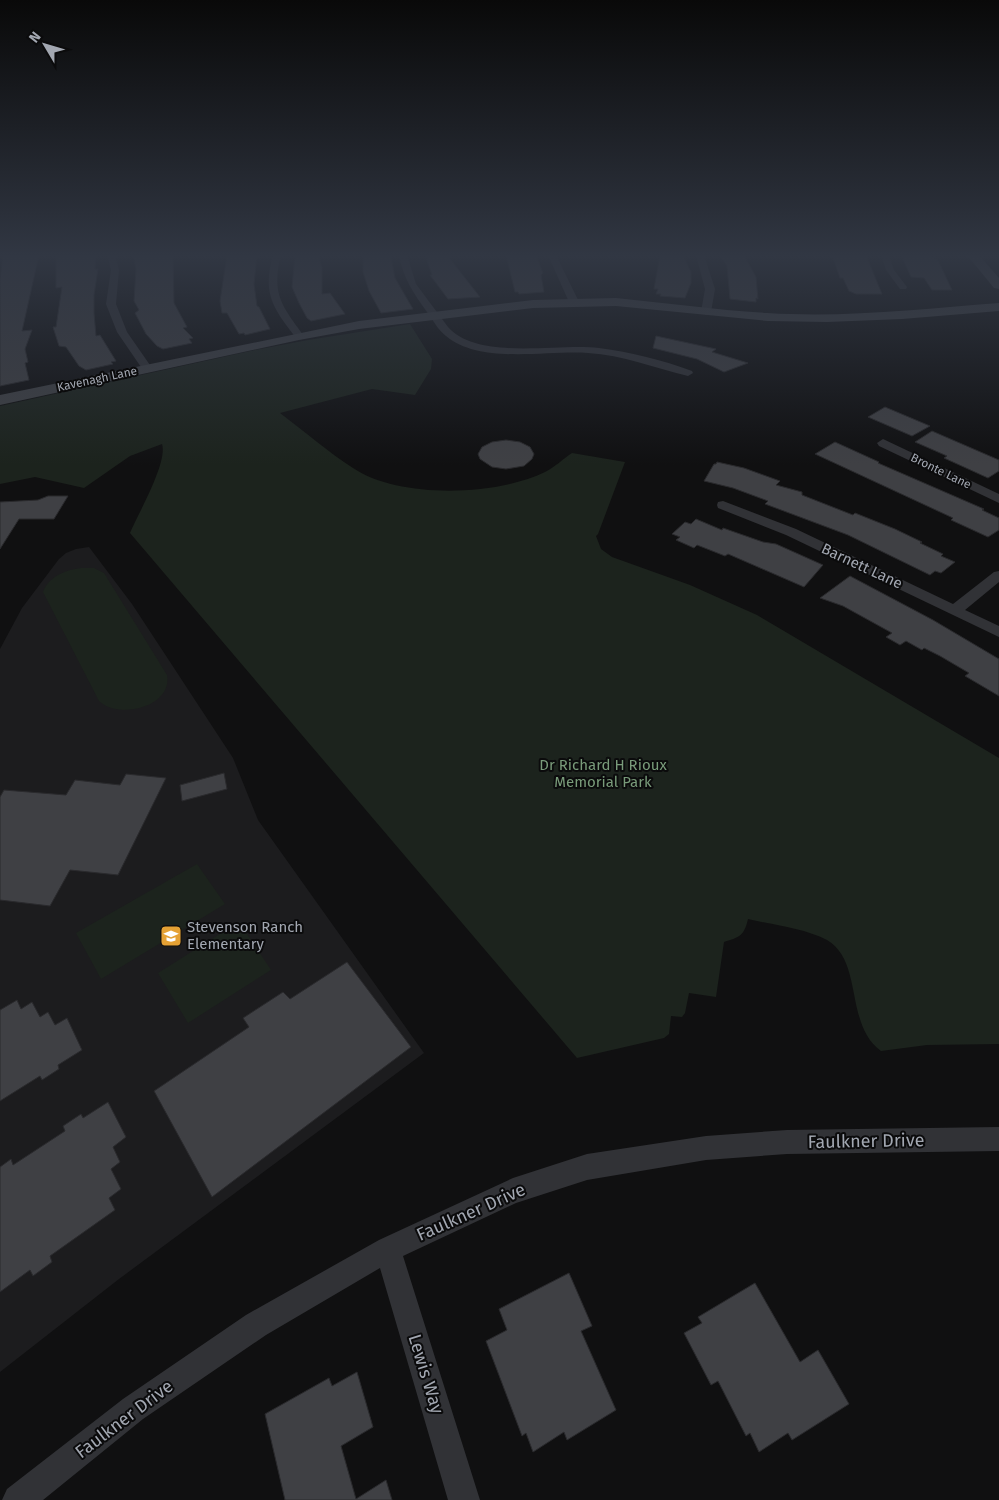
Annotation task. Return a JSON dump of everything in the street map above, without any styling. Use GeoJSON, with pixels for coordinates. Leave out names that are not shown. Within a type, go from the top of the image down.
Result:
{"type":"FeatureCollection","features":[{"type":"Feature","properties":{"kind":"main road","name":"Kavenagh Lane"},"geometry":{"type":"LineString","coordinates":[[0,400],[299,336],[359,325]]}},
{"type":"Feature","properties":{"kind":"street"},"geometry":{"type":"LineString","coordinates":[[119,325],[147,368]]}},
{"type":"Feature","properties":{"kind":"street"},"geometry":{"type":"LineString","coordinates":[[291,325],[299,336]]}},
{"type":"Feature","properties":{"kind":"street"},"geometry":{"type":"LineString","coordinates":[[441,325],[452,336],[474,345],[502,350],[562,349],[610,352],[656,362],[688,374]]}},
{"type":"Feature","properties":{"kind":"street","name":"Bronte Lane"},"geometry":{"type":"LineString","coordinates":[[883,443],[999,499]]}},
{"type":"Feature","properties":{"kind":"street","name":"Barnett Lane"},"geometry":{"type":"LineString","coordinates":[[723,505],[791,532],[999,632]]}},
{"type":"Feature","properties":{"kind":"street"},"geometry":{"type":"LineString","coordinates":[[955,610],[999,575]]}},
{"type":"Feature","properties":{"kind":"street","name":"Faulkner Drive"},"geometry":{"type":"LineString","coordinates":[[18,1500],[133,1409],[248,1331],[388,1249],[512,1191],[587,1167],[706,1148],[787,1142],[999,1140]]}},
{"type":"Feature","properties":{"kind":"street","name":"Lewis Way"},"geometry":{"type":"LineString","coordinates":[[388,1249],[464,1500]]}},
{"type":"Feature","properties":{"kind":"shaded area","name":"Stevenson Ranch Elementary"},"geometry":{"type":"Polygon","coordinates":[[[89,547],[132,604],[233,758],[258,820],[424,1053],[119,1279],[0,1372],[0,649],[22,608],[59,559],[66,553],[76,549],[89,547]]]}},
{"type":"Feature","properties":{"kind":"green space","name":"Dr Richard H Rioux Memorial Park"},"geometry":{"type":"Polygon","coordinates":[[[411,325],[432,359],[431,369],[415,395],[372,389],[280,413],[353,468],[372,478],[396,485],[448,491],[501,486],[525,480],[552,468],[572,453],[625,462],[596,536],[601,549],[612,557],[690,585],[757,615],[999,758],[999,1044],[927,1045],[881,1051],[870,1039],[862,1025],[851,978],[846,963],[838,950],[827,940],[808,932],[748,919],[745,929],[740,935],[724,942],[716,997],[689,993],[685,1013],[682,1017],[671,1016],[669,1034],[664,1038],[577,1058],[130,533],[157,475],[163,452],[162,444],[130,456],[84,488],[35,477],[0,484],[0,406],[308,340],[411,325]]]}},
{"type":"Feature","properties":{"kind":"green space"},"geometry":{"type":"Polygon","coordinates":[[[94,568],[104,573],[167,675],[167,686],[162,695],[143,707],[131,710],[119,709],[108,707],[99,701],[43,592],[54,578],[70,570],[94,568]]]}},
{"type":"Feature","properties":{"kind":"green space"},"geometry":{"type":"Polygon","coordinates":[[[197,864],[225,904],[101,979],[76,933],[197,864]]]}},
{"type":"Feature","properties":{"kind":"green space"},"geometry":{"type":"Polygon","coordinates":[[[239,922],[271,970],[188,1023],[158,973],[239,922]]]}},
{"type":"Feature","properties":{"kind":"building"},"geometry":{"type":"Polygon","coordinates":[[[0,325],[23,325],[22,331],[32,330],[25,349],[28,362],[25,363],[29,380],[0,386],[0,325]]]}},
{"type":"Feature","properties":{"kind":"building"},"geometry":{"type":"Polygon","coordinates":[[[56,325],[95,325],[96,336],[100,335],[116,361],[111,362],[113,364],[86,370],[79,366],[66,347],[59,346],[53,327],[56,327],[56,325]]]}},
{"type":"Feature","properties":{"kind":"building"},"geometry":{"type":"Polygon","coordinates":[[[141,325],[186,325],[187,327],[183,328],[193,338],[189,339],[192,343],[163,349],[157,346],[146,334],[141,325]]]}},
{"type":"Feature","properties":{"kind":"building"},"geometry":{"type":"Polygon","coordinates":[[[234,325],[268,325],[270,329],[245,335],[244,333],[239,334],[234,325]]]}},
{"type":"Feature","properties":{"kind":"building"},"geometry":{"type":"Polygon","coordinates":[[[656,336],[716,349],[712,352],[748,363],[724,372],[697,359],[653,348],[656,336]]]}},
{"type":"Feature","properties":{"kind":"building"},"geometry":{"type":"Polygon","coordinates":[[[885,407],[930,426],[912,436],[868,417],[885,407]]]}},
{"type":"Feature","properties":{"kind":"building"},"geometry":{"type":"Polygon","coordinates":[[[932,431],[999,460],[999,471],[988,478],[944,458],[947,456],[915,442],[932,431]]]}},
{"type":"Feature","properties":{"kind":"building"},"geometry":{"type":"Polygon","coordinates":[[[506,440],[520,442],[530,447],[534,454],[532,459],[524,466],[506,469],[492,467],[480,459],[478,454],[482,447],[492,442],[506,440]]]}},
{"type":"Feature","properties":{"kind":"building"},"geometry":{"type":"Polygon","coordinates":[[[835,442],[878,463],[984,509],[982,510],[999,518],[999,530],[988,537],[951,520],[953,518],[815,454],[835,442]]]}},
{"type":"Feature","properties":{"kind":"building"},"geometry":{"type":"Polygon","coordinates":[[[717,462],[744,468],[780,481],[776,485],[802,492],[802,495],[895,529],[922,542],[920,543],[955,562],[941,573],[935,571],[930,575],[848,535],[765,504],[768,501],[733,488],[704,481],[717,462]]]}},
{"type":"Feature","properties":{"kind":"building"},"geometry":{"type":"Polygon","coordinates":[[[48,496],[68,496],[54,519],[19,519],[0,549],[0,502],[38,500],[48,496]]]}},
{"type":"Feature","properties":{"kind":"building"},"geometry":{"type":"Polygon","coordinates":[[[696,519],[722,530],[723,528],[763,542],[776,544],[823,565],[804,587],[728,554],[725,556],[697,545],[694,548],[676,540],[680,537],[672,534],[685,522],[691,524],[696,519]]]}},
{"type":"Feature","properties":{"kind":"building"},"geometry":{"type":"Polygon","coordinates":[[[850,576],[933,620],[999,659],[999,696],[965,676],[969,673],[940,656],[924,648],[922,650],[906,641],[900,645],[886,637],[892,633],[843,606],[820,598],[850,576]]]}},
{"type":"Feature","properties":{"kind":"building"},"geometry":{"type":"Polygon","coordinates":[[[224,773],[227,789],[182,801],[180,785],[224,773]]]}},
{"type":"Feature","properties":{"kind":"building"},"geometry":{"type":"Polygon","coordinates":[[[126,774],[166,778],[118,875],[70,870],[50,906],[0,900],[0,797],[4,790],[66,795],[75,780],[120,785],[126,774]]]}},
{"type":"Feature","properties":{"kind":"building"},"geometry":{"type":"Polygon","coordinates":[[[347,962],[411,1047],[212,1197],[154,1091],[249,1027],[243,1018],[283,992],[290,999],[347,962]]]}},
{"type":"Feature","properties":{"kind":"building"},"geometry":{"type":"Polygon","coordinates":[[[17,1000],[21,1009],[32,1002],[40,1017],[48,1012],[55,1025],[67,1018],[82,1050],[58,1065],[59,1069],[42,1080],[40,1076],[0,1101],[0,1010],[17,1000]]]}},
{"type":"Feature","properties":{"kind":"building"},"geometry":{"type":"Polygon","coordinates":[[[108,1102],[126,1137],[113,1147],[120,1162],[111,1169],[121,1189],[109,1198],[115,1210],[50,1256],[52,1262],[33,1276],[30,1270],[0,1292],[0,1167],[11,1159],[13,1165],[65,1131],[63,1126],[81,1114],[83,1118],[108,1102]]]}},
{"type":"Feature","properties":{"kind":"building"},"geometry":{"type":"Polygon","coordinates":[[[569,1273],[592,1326],[581,1331],[616,1410],[567,1440],[564,1432],[533,1452],[526,1433],[522,1436],[486,1341],[507,1330],[499,1309],[569,1273]]]}},
{"type":"Feature","properties":{"kind":"building"},"geometry":{"type":"Polygon","coordinates":[[[755,1283],[800,1362],[818,1350],[849,1404],[792,1440],[788,1433],[759,1452],[750,1433],[746,1436],[718,1381],[711,1385],[684,1333],[702,1323],[698,1317],[755,1283]]]}},
{"type":"Feature","properties":{"kind":"building"},"geometry":{"type":"Polygon","coordinates":[[[357,1372],[373,1427],[341,1446],[356,1499],[386,1480],[392,1500],[285,1500],[265,1414],[329,1378],[332,1386],[357,1372]]]}},
{"type":"Feature","properties":{"kind":"place","name":"Stevenson Ranch Elementary"},"geometry":{"type":"Point","coordinates":[171,936]}}]}
